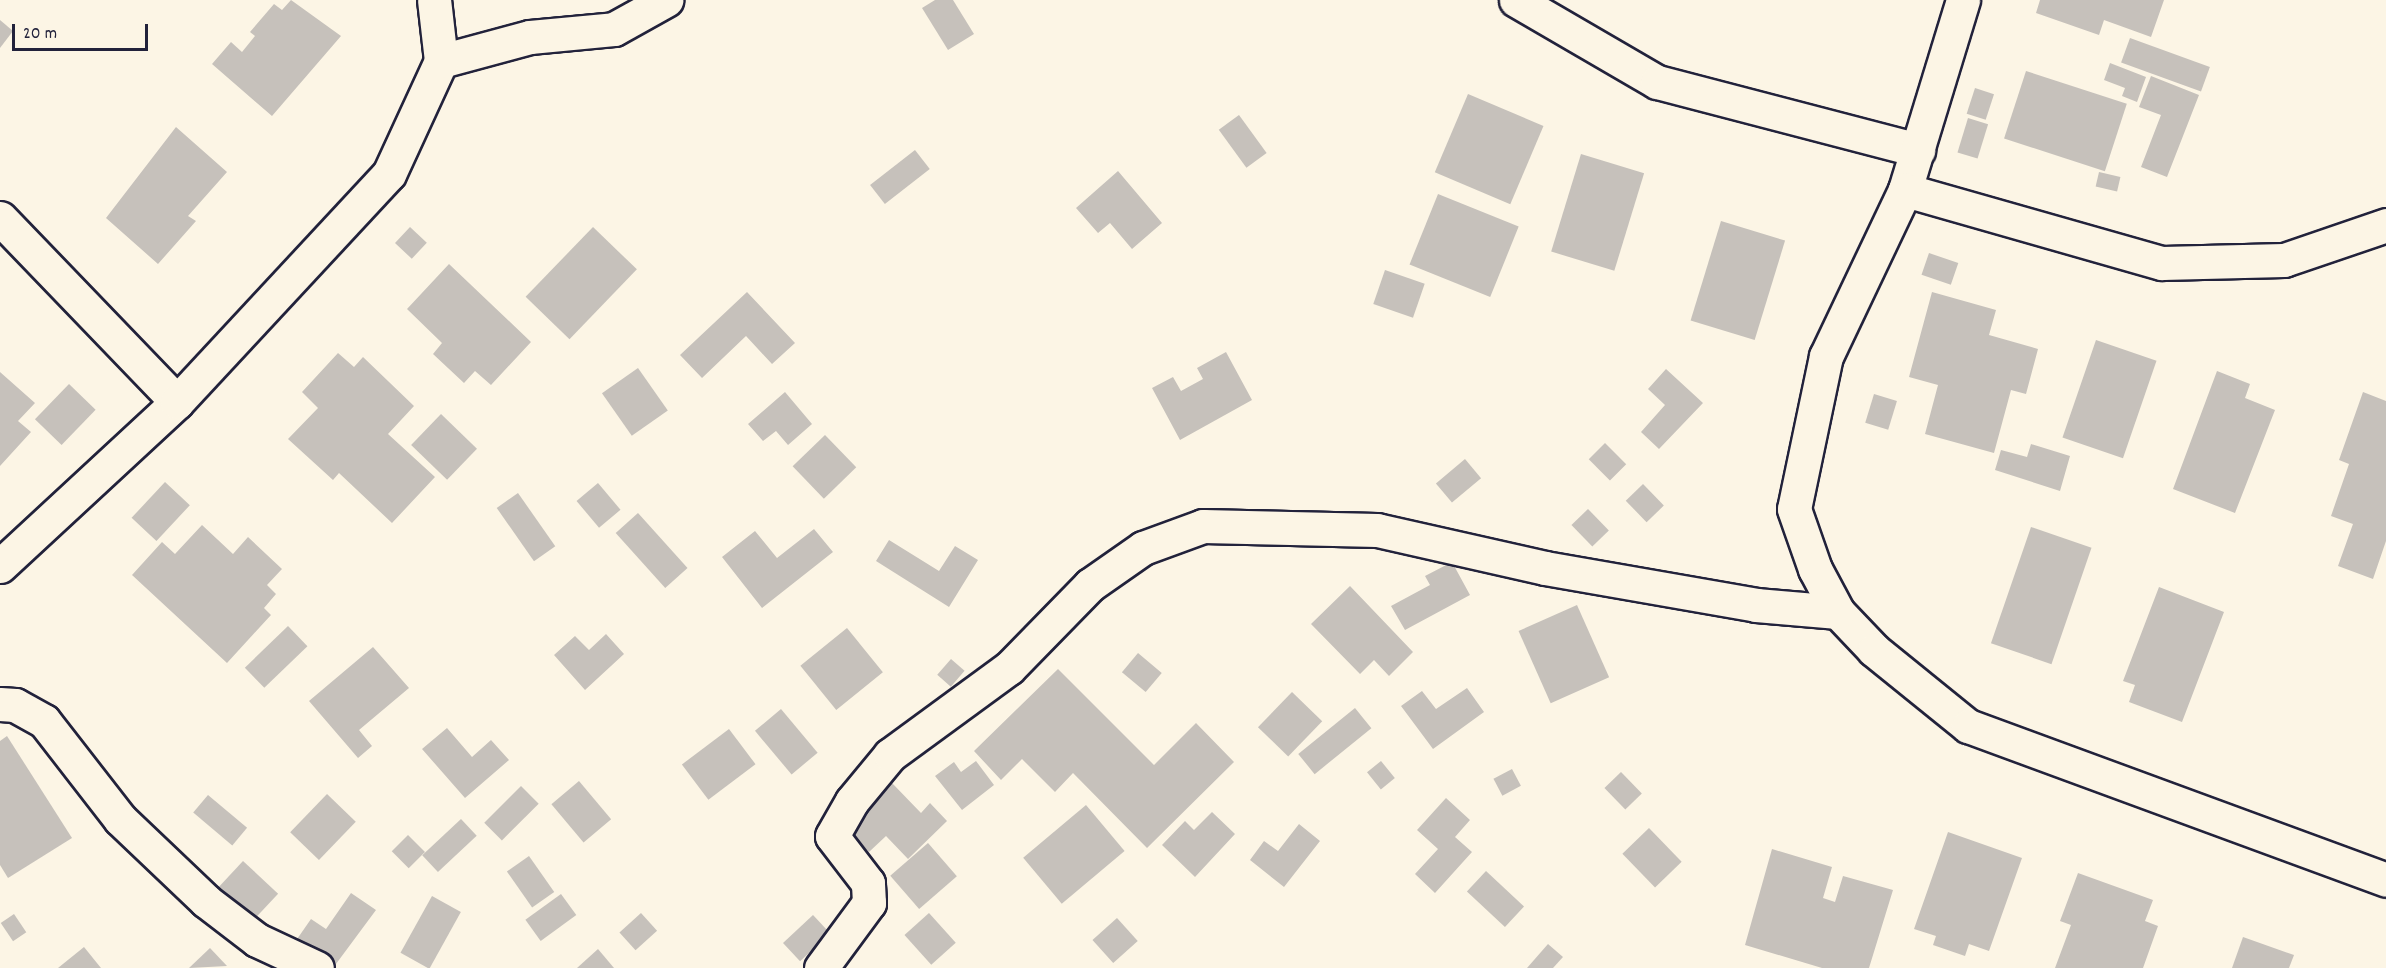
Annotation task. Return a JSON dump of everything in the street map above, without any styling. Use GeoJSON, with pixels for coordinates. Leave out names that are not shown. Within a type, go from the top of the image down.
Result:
{"type":"FeatureCollection","features":[{"type":"Feature","properties":{"kind":"street"},"geometry":{"type":"LineString","coordinates":[[0,566],[177,402],[389,174],[441,61],[434,0]]}},
{"type":"Feature","properties":{"kind":"street"},"geometry":{"type":"LineString","coordinates":[[441,61],[530,37],[614,29],[666,0]]}},
{"type":"Feature","properties":{"kind":"street"},"geometry":{"type":"LineString","coordinates":[[1516,0],[1657,82],[1918,150]]}},
{"type":"Feature","properties":{"kind":"street"},"geometry":{"type":"LineString","coordinates":[[1963,0],[1905,190],[1826,356],[1794,509],[1815,569],[1838,612],[1874,650],[1968,726],[2386,880]]}},
{"type":"Feature","properties":{"kind":"street"},"geometry":{"type":"LineString","coordinates":[[1905,190],[2162,263],[2284,260],[2386,225]]}},
{"type":"Feature","properties":{"kind":"street"},"geometry":{"type":"LineString","coordinates":[[0,218],[177,402]]}},
{"type":"Feature","properties":{"kind":"street"},"geometry":{"type":"LineString","coordinates":[[821,968],[869,903],[868,883],[832,836],[852,801],[890,755],[1010,668],[1090,585],[1143,548],[1203,526],[1377,530],[1545,568],[1756,605],[1838,612]]}},
{"type":"Feature","properties":{"kind":"street"},"geometry":{"type":"LineString","coordinates":[[0,704],[15,705],[44,721],[127,827],[206,901],[257,940],[317,968]]}},
{"type":"Feature","properties":{"kind":"building"},"geometry":{"type":"Polygon","coordinates":[[[291,0],[341,36],[272,116],[212,64],[231,42],[242,52],[255,36],[250,32],[274,4],[282,10],[291,0]]]}},
{"type":"Feature","properties":{"kind":"building"},"geometry":{"type":"Polygon","coordinates":[[[935,0],[953,0],[974,34],[948,50],[922,8],[935,0]]]}},
{"type":"Feature","properties":{"kind":"building"},"geometry":{"type":"Polygon","coordinates":[[[2040,0],[2164,0],[2151,37],[2104,20],[2099,35],[2036,13],[2040,0]]]}},
{"type":"Feature","properties":{"kind":"building"},"geometry":{"type":"Polygon","coordinates":[[[0,20],[13,31],[0,48],[0,20]]]}},
{"type":"Feature","properties":{"kind":"building"},"geometry":{"type":"Polygon","coordinates":[[[2130,38],[2210,67],[2201,92],[2121,62],[2130,38]]]}},
{"type":"Feature","properties":{"kind":"building"},"geometry":{"type":"Polygon","coordinates":[[[2110,63],[2146,77],[2137,102],[2122,96],[2125,88],[2104,80],[2110,63]]]}},
{"type":"Feature","properties":{"kind":"building"},"geometry":{"type":"Polygon","coordinates":[[[2026,71],[2127,104],[2105,171],[2004,139],[2026,71]]]}},
{"type":"Feature","properties":{"kind":"building"},"geometry":{"type":"Polygon","coordinates":[[[2151,76],[2199,95],[2167,177],[2141,167],[2161,115],[2139,107],[2151,76]]]}},
{"type":"Feature","properties":{"kind":"building"},"geometry":{"type":"Polygon","coordinates":[[[1975,88],[1994,94],[1986,120],[1967,114],[1975,88]]]}},
{"type":"Feature","properties":{"kind":"building"},"geometry":{"type":"Polygon","coordinates":[[[1468,94],[1543,126],[1510,204],[1435,172],[1468,94]]]}},
{"type":"Feature","properties":{"kind":"building"},"geometry":{"type":"Polygon","coordinates":[[[1239,115],[1267,153],[1246,168],[1219,130],[1239,115]]]}},
{"type":"Feature","properties":{"kind":"building"},"geometry":{"type":"Polygon","coordinates":[[[1968,118],[1988,124],[1978,159],[1957,152],[1968,118]]]}},
{"type":"Feature","properties":{"kind":"building"},"geometry":{"type":"Polygon","coordinates":[[[176,127],[227,172],[188,216],[196,221],[158,264],[106,218],[176,127]]]}},
{"type":"Feature","properties":{"kind":"building"},"geometry":{"type":"Polygon","coordinates":[[[915,150],[930,169],[885,204],[870,185],[915,150]]]}},
{"type":"Feature","properties":{"kind":"building"},"geometry":{"type":"Polygon","coordinates":[[[1581,154],[1644,173],[1614,271],[1551,252],[1581,154]]]}},
{"type":"Feature","properties":{"kind":"building"},"geometry":{"type":"Polygon","coordinates":[[[1118,171],[1162,223],[1132,249],[1110,223],[1098,233],[1076,208],[1118,171]]]}},
{"type":"Feature","properties":{"kind":"building"},"geometry":{"type":"Polygon","coordinates":[[[2099,172],[2120,177],[2117,192],[2096,187],[2099,172]]]}},
{"type":"Feature","properties":{"kind":"building"},"geometry":{"type":"Polygon","coordinates":[[[1438,194],[1519,227],[1490,297],[1410,264],[1438,194]]]}},
{"type":"Feature","properties":{"kind":"building"},"geometry":{"type":"Polygon","coordinates":[[[1721,221],[1785,241],[1755,340],[1691,320],[1721,221]]]}},
{"type":"Feature","properties":{"kind":"building"},"geometry":{"type":"Polygon","coordinates":[[[410,227],[427,243],[412,259],[395,243],[410,227]]]}},
{"type":"Feature","properties":{"kind":"building"},"geometry":{"type":"Polygon","coordinates":[[[593,227],[637,269],[569,339],[526,297],[593,227]]]}},
{"type":"Feature","properties":{"kind":"building"},"geometry":{"type":"Polygon","coordinates":[[[1929,253],[1958,263],[1951,285],[1922,275],[1929,253]]]}},
{"type":"Feature","properties":{"kind":"building"},"geometry":{"type":"Polygon","coordinates":[[[449,264],[531,342],[491,385],[475,371],[464,383],[433,354],[442,343],[407,309],[449,264]]]}},
{"type":"Feature","properties":{"kind":"building"},"geometry":{"type":"Polygon","coordinates":[[[1385,270],[1425,284],[1413,318],[1373,304],[1385,270]]]}},
{"type":"Feature","properties":{"kind":"building"},"geometry":{"type":"Polygon","coordinates":[[[747,292],[795,343],[772,364],[746,336],[702,378],[680,355],[747,292]]]}},
{"type":"Feature","properties":{"kind":"building"},"geometry":{"type":"Polygon","coordinates":[[[1932,292],[1996,310],[1989,335],[2038,349],[2026,394],[2011,390],[1994,453],[1925,434],[1938,385],[1909,377],[1932,292]]]}},
{"type":"Feature","properties":{"kind":"building"},"geometry":{"type":"Polygon","coordinates":[[[2096,340],[2157,361],[2123,458],[2062,437],[2096,340]]]}},
{"type":"Feature","properties":{"kind":"building"},"geometry":{"type":"Polygon","coordinates":[[[1226,352],[1252,400],[1180,440],[1152,388],[1173,377],[1181,391],[1203,379],[1197,368],[1226,352]]]}},
{"type":"Feature","properties":{"kind":"building"},"geometry":{"type":"Polygon","coordinates":[[[338,353],[354,367],[363,357],[414,406],[388,434],[435,477],[392,523],[339,473],[333,480],[288,439],[318,408],[302,392],[338,353]]]}},
{"type":"Feature","properties":{"kind":"building"},"geometry":{"type":"Polygon","coordinates":[[[638,368],[668,411],[632,436],[602,393],[638,368]]]}},
{"type":"Feature","properties":{"kind":"building"},"geometry":{"type":"Polygon","coordinates":[[[1666,369],[1703,403],[1659,449],[1641,432],[1665,405],[1648,389],[1666,369]]]}},
{"type":"Feature","properties":{"kind":"building"},"geometry":{"type":"Polygon","coordinates":[[[2217,371],[2250,384],[2245,398],[2275,410],[2235,513],[2173,489],[2217,371]]]}},
{"type":"Feature","properties":{"kind":"building"},"geometry":{"type":"Polygon","coordinates":[[[0,372],[35,403],[18,421],[31,432],[0,466],[0,372]]]}},
{"type":"Feature","properties":{"kind":"building"},"geometry":{"type":"Polygon","coordinates":[[[69,384],[96,410],[62,445],[35,419],[69,384]]]}},
{"type":"Feature","properties":{"kind":"building"},"geometry":{"type":"Polygon","coordinates":[[[785,392],[812,424],[788,445],[776,431],[763,441],[748,424],[785,392]]]}},
{"type":"Feature","properties":{"kind":"building"},"geometry":{"type":"Polygon","coordinates":[[[2363,392],[2386,401],[2386,541],[2373,579],[2338,566],[2353,524],[2331,516],[2349,464],[2339,460],[2363,392]]]}},
{"type":"Feature","properties":{"kind":"building"},"geometry":{"type":"Polygon","coordinates":[[[1874,394],[1897,401],[1888,430],[1865,423],[1874,394]]]}},
{"type":"Feature","properties":{"kind":"building"},"geometry":{"type":"Polygon","coordinates":[[[441,414],[477,449],[447,480],[411,445],[441,414]]]}},
{"type":"Feature","properties":{"kind":"building"},"geometry":{"type":"Polygon","coordinates":[[[825,435],[856,467],[824,499],[793,466],[825,435]]]}},
{"type":"Feature","properties":{"kind":"building"},"geometry":{"type":"Polygon","coordinates":[[[1605,443],[1626,464],[1610,480],[1589,459],[1605,443]]]}},
{"type":"Feature","properties":{"kind":"building"},"geometry":{"type":"Polygon","coordinates":[[[2031,444],[2070,456],[2060,491],[1995,470],[2001,450],[2027,457],[2031,444]]]}},
{"type":"Feature","properties":{"kind":"building"},"geometry":{"type":"Polygon","coordinates":[[[1465,459],[1481,478],[1452,503],[1436,483],[1465,459]]]}},
{"type":"Feature","properties":{"kind":"building"},"geometry":{"type":"Polygon","coordinates":[[[165,482],[190,505],[156,541],[132,518],[165,482]]]}},
{"type":"Feature","properties":{"kind":"building"},"geometry":{"type":"Polygon","coordinates":[[[598,483],[620,510],[599,528],[577,501],[598,483]]]}},
{"type":"Feature","properties":{"kind":"building"},"geometry":{"type":"Polygon","coordinates":[[[1643,484],[1664,506],[1647,522],[1626,501],[1643,484]]]}},
{"type":"Feature","properties":{"kind":"building"},"geometry":{"type":"Polygon","coordinates":[[[518,493],[555,546],[534,561],[497,508],[518,493]]]}},
{"type":"Feature","properties":{"kind":"building"},"geometry":{"type":"Polygon","coordinates":[[[1588,509],[1609,531],[1592,547],[1571,525],[1588,509]]]}},
{"type":"Feature","properties":{"kind":"building"},"geometry":{"type":"Polygon","coordinates":[[[638,513],[688,568],[665,588],[616,533],[638,513]]]}},
{"type":"Feature","properties":{"kind":"building"},"geometry":{"type":"Polygon","coordinates":[[[202,525],[233,554],[248,537],[282,569],[267,585],[276,594],[264,608],[271,615],[227,663],[132,575],[162,542],[175,554],[202,525]]]}},
{"type":"Feature","properties":{"kind":"building"},"geometry":{"type":"Polygon","coordinates":[[[2031,527],[2092,548],[2051,664],[1991,643],[2031,527]]]}},
{"type":"Feature","properties":{"kind":"building"},"geometry":{"type":"Polygon","coordinates":[[[814,529],[833,552],[762,608],[722,557],[755,531],[777,558],[814,529]]]}},
{"type":"Feature","properties":{"kind":"building"},"geometry":{"type":"Polygon","coordinates":[[[889,540],[939,571],[955,546],[978,560],[949,607],[876,561],[889,540]]]}},
{"type":"Feature","properties":{"kind":"building"},"geometry":{"type":"Polygon","coordinates":[[[1452,562],[1470,595],[1405,630],[1391,606],[1430,585],[1425,576],[1452,562]]]}},
{"type":"Feature","properties":{"kind":"building"},"geometry":{"type":"Polygon","coordinates":[[[1350,586],[1413,652],[1389,676],[1374,660],[1360,674],[1311,624],[1350,586]]]}},
{"type":"Feature","properties":{"kind":"building"},"geometry":{"type":"Polygon","coordinates":[[[2159,587],[2224,612],[2182,722],[2129,702],[2135,685],[2123,681],[2159,587]]]}},
{"type":"Feature","properties":{"kind":"building"},"geometry":{"type":"Polygon","coordinates":[[[1577,605],[1609,677],[1551,703],[1519,631],[1577,605]]]}},
{"type":"Feature","properties":{"kind":"building"},"geometry":{"type":"Polygon","coordinates":[[[288,626],[307,646],[264,688],[245,668],[288,626]]]}},
{"type":"Feature","properties":{"kind":"building"},"geometry":{"type":"Polygon","coordinates":[[[847,628],[883,672],[836,710],[800,666],[847,628]]]}},
{"type":"Feature","properties":{"kind":"building"},"geometry":{"type":"Polygon","coordinates":[[[606,634],[624,654],[585,690],[554,655],[575,636],[589,650],[606,634]]]}},
{"type":"Feature","properties":{"kind":"building"},"geometry":{"type":"Polygon","coordinates":[[[373,647],[409,688],[359,730],[372,746],[358,758],[309,701],[373,647]]]}},
{"type":"Feature","properties":{"kind":"building"},"geometry":{"type":"Polygon","coordinates":[[[1138,653],[1162,673],[1146,692],[1122,672],[1138,653]]]}},
{"type":"Feature","properties":{"kind":"building"},"geometry":{"type":"Polygon","coordinates":[[[951,659],[965,671],[951,687],[937,675],[951,659]]]}},
{"type":"Feature","properties":{"kind":"building"},"geometry":{"type":"Polygon","coordinates":[[[1058,669],[1154,765],[1196,723],[1234,762],[1147,848],[1073,773],[1055,792],[1022,759],[1001,780],[974,751],[1058,669]]]}},
{"type":"Feature","properties":{"kind":"building"},"geometry":{"type":"Polygon","coordinates":[[[1467,688],[1484,712],[1433,749],[1401,706],[1422,691],[1436,709],[1467,688]]]}},
{"type":"Feature","properties":{"kind":"building"},"geometry":{"type":"Polygon","coordinates":[[[1292,692],[1322,721],[1288,756],[1258,727],[1292,692]]]}},
{"type":"Feature","properties":{"kind":"building"},"geometry":{"type":"Polygon","coordinates":[[[1355,708],[1371,728],[1315,774],[1298,754],[1355,708]]]}},
{"type":"Feature","properties":{"kind":"building"},"geometry":{"type":"Polygon","coordinates":[[[781,709],[818,753],[792,775],[755,731],[781,709]]]}},
{"type":"Feature","properties":{"kind":"building"},"geometry":{"type":"Polygon","coordinates":[[[447,728],[472,757],[491,740],[509,760],[465,798],[422,749],[447,728]]]}},
{"type":"Feature","properties":{"kind":"building"},"geometry":{"type":"Polygon","coordinates":[[[729,729],[755,764],[708,800],[682,765],[729,729]]]}},
{"type":"Feature","properties":{"kind":"building"},"geometry":{"type":"Polygon","coordinates":[[[7,736],[72,838],[8,878],[0,865],[0,741],[7,736]]]}},
{"type":"Feature","properties":{"kind":"building"},"geometry":{"type":"Polygon","coordinates":[[[976,761],[994,785],[962,810],[935,776],[954,762],[961,772],[976,761]]]}},
{"type":"Feature","properties":{"kind":"building"},"geometry":{"type":"Polygon","coordinates":[[[1381,761],[1395,778],[1381,789],[1367,772],[1381,761]]]}},
{"type":"Feature","properties":{"kind":"building"},"geometry":{"type":"Polygon","coordinates":[[[1512,769],[1521,786],[1502,796],[1493,779],[1512,769]]]}},
{"type":"Feature","properties":{"kind":"building"},"geometry":{"type":"Polygon","coordinates":[[[1621,772],[1642,794],[1625,810],[1604,788],[1621,772]]]}},
{"type":"Feature","properties":{"kind":"building"},"geometry":{"type":"Polygon","coordinates":[[[579,781],[611,819],[584,842],[551,804],[579,781]]]}},
{"type":"Feature","properties":{"kind":"building"},"geometry":{"type":"Polygon","coordinates":[[[892,783],[921,813],[930,803],[947,821],[908,859],[886,836],[869,852],[845,827],[892,783]]]}},
{"type":"Feature","properties":{"kind":"building"},"geometry":{"type":"Polygon","coordinates":[[[521,786],[539,804],[502,840],[484,823],[521,786]]]}},
{"type":"Feature","properties":{"kind":"building"},"geometry":{"type":"Polygon","coordinates":[[[327,794],[356,822],[319,860],[290,832],[327,794]]]}},
{"type":"Feature","properties":{"kind":"building"},"geometry":{"type":"Polygon","coordinates":[[[208,795],[247,828],[232,845],[193,813],[208,795]]]}},
{"type":"Feature","properties":{"kind":"building"},"geometry":{"type":"Polygon","coordinates":[[[1446,798],[1470,820],[1455,837],[1472,852],[1435,893],[1415,874],[1438,849],[1417,830],[1446,798]]]}},
{"type":"Feature","properties":{"kind":"building"},"geometry":{"type":"Polygon","coordinates":[[[1086,805],[1125,851],[1062,904],[1023,858],[1086,805]]]}},
{"type":"Feature","properties":{"kind":"building"},"geometry":{"type":"Polygon","coordinates":[[[1212,812],[1235,834],[1195,877],[1162,845],[1185,821],[1194,830],[1212,812]]]}},
{"type":"Feature","properties":{"kind":"building"},"geometry":{"type":"Polygon","coordinates":[[[461,819],[477,836],[438,872],[422,855],[461,819]]]}},
{"type":"Feature","properties":{"kind":"building"},"geometry":{"type":"Polygon","coordinates":[[[1299,824],[1320,841],[1284,887],[1250,860],[1264,841],[1278,851],[1299,824]]]}},
{"type":"Feature","properties":{"kind":"building"},"geometry":{"type":"Polygon","coordinates":[[[1649,828],[1682,862],[1655,888],[1622,854],[1649,828]]]}},
{"type":"Feature","properties":{"kind":"building"},"geometry":{"type":"Polygon","coordinates":[[[1948,832],[2022,858],[1989,951],[1969,944],[1965,956],[1933,945],[1936,936],[1914,929],[1948,832]]]}},
{"type":"Feature","properties":{"kind":"building"},"geometry":{"type":"Polygon","coordinates":[[[408,835],[425,852],[409,868],[392,851],[408,835]]]}},
{"type":"Feature","properties":{"kind":"building"},"geometry":{"type":"Polygon","coordinates":[[[928,843],[957,876],[919,909],[890,876],[928,843]]]}},
{"type":"Feature","properties":{"kind":"building"},"geometry":{"type":"Polygon","coordinates":[[[1772,849],[1832,867],[1823,898],[1835,902],[1843,876],[1893,890],[1869,968],[1822,968],[1745,945],[1772,849]]]}},
{"type":"Feature","properties":{"kind":"building"},"geometry":{"type":"Polygon","coordinates":[[[529,856],[554,892],[532,908],[507,871],[529,856]]]}},
{"type":"Feature","properties":{"kind":"building"},"geometry":{"type":"Polygon","coordinates":[[[243,861],[278,894],[249,924],[214,892],[243,861]]]}},
{"type":"Feature","properties":{"kind":"building"},"geometry":{"type":"Polygon","coordinates":[[[1486,871],[1524,906],[1505,927],[1467,891],[1486,871]]]}},
{"type":"Feature","properties":{"kind":"building"},"geometry":{"type":"Polygon","coordinates":[[[2078,873],[2153,900],[2145,921],[2158,926],[2143,968],[2055,968],[2071,925],[2060,921],[2078,873]]]}},
{"type":"Feature","properties":{"kind":"building"},"geometry":{"type":"Polygon","coordinates":[[[351,893],[376,910],[333,968],[295,942],[311,919],[326,929],[351,893]]]}},
{"type":"Feature","properties":{"kind":"building"},"geometry":{"type":"Polygon","coordinates":[[[561,894],[576,915],[541,941],[525,920],[561,894]]]}},
{"type":"Feature","properties":{"kind":"building"},"geometry":{"type":"Polygon","coordinates":[[[432,896],[461,912],[430,968],[400,953],[432,896]]]}},
{"type":"Feature","properties":{"kind":"building"},"geometry":{"type":"Polygon","coordinates":[[[641,913],[657,931],[636,950],[619,932],[641,913]]]}},
{"type":"Feature","properties":{"kind":"building"},"geometry":{"type":"Polygon","coordinates":[[[929,913],[956,943],[931,965],[904,935],[929,913]]]}},
{"type":"Feature","properties":{"kind":"building"},"geometry":{"type":"Polygon","coordinates":[[[14,914],[26,932],[13,941],[1,923],[14,914]]]}},
{"type":"Feature","properties":{"kind":"building"},"geometry":{"type":"Polygon","coordinates":[[[813,915],[830,933],[800,961],[783,943],[813,915]]]}},
{"type":"Feature","properties":{"kind":"building"},"geometry":{"type":"Polygon","coordinates":[[[1117,918],[1138,941],[1113,963],[1092,940],[1117,918]]]}},
{"type":"Feature","properties":{"kind":"building"},"geometry":{"type":"Polygon","coordinates":[[[2243,937],[2294,955],[2289,968],[2232,968],[2243,937]]]}},
{"type":"Feature","properties":{"kind":"building"},"geometry":{"type":"Polygon","coordinates":[[[1548,944],[1563,957],[1553,968],[1527,968],[1548,944]]]}},
{"type":"Feature","properties":{"kind":"building"},"geometry":{"type":"Polygon","coordinates":[[[84,947],[101,968],[58,968],[84,947]]]}},
{"type":"Feature","properties":{"kind":"building"},"geometry":{"type":"Polygon","coordinates":[[[210,948],[227,966],[189,968],[210,948]]]}},
{"type":"Feature","properties":{"kind":"building"},"geometry":{"type":"Polygon","coordinates":[[[598,949],[614,968],[577,968],[598,949]]]}}]}
